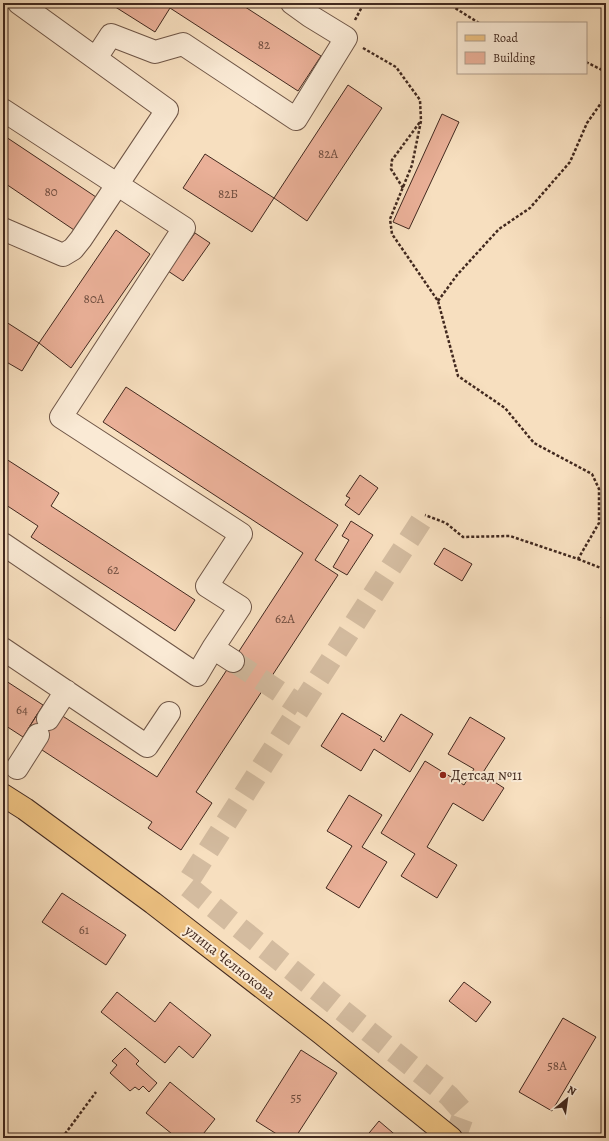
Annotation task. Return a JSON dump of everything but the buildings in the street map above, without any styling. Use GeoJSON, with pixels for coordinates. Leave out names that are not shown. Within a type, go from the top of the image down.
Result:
{"type":"FeatureCollection","features":[{"type":"Feature","properties":{"kind":"main road","name":"улица Челнокова"},"geometry":{"type":"LineString","coordinates":[[3,795],[32,814],[159,908],[321,1032],[451,1138]]}},
{"type":"Feature","properties":{"kind":"street"},"geometry":{"type":"LineString","coordinates":[[3,229],[63,255],[73,249],[118,185],[167,110],[19,3]]}},
{"type":"Feature","properties":{"kind":"street"},"geometry":{"type":"LineString","coordinates":[[96,58],[111,35],[155,52],[182,44],[296,119],[346,38],[292,3]]}},
{"type":"Feature","properties":{"kind":"street"},"geometry":{"type":"LineString","coordinates":[[3,110],[184,228],[61,417],[241,534],[207,586],[240,607],[197,675],[3,544]]}},
{"type":"Feature","properties":{"kind":"street"},"geometry":{"type":"LineString","coordinates":[[214,648],[233,661]]}},
{"type":"Feature","properties":{"kind":"street"},"geometry":{"type":"LineString","coordinates":[[3,650],[147,746],[170,713]]}},
{"type":"Feature","properties":{"kind":"street"},"geometry":{"type":"LineString","coordinates":[[17,768],[66,691]]}},
{"type":"Feature","properties":{"kind":"path"},"geometry":{"type":"LineString","coordinates":[[447,3],[477,22]]}},
{"type":"Feature","properties":{"kind":"path"},"geometry":{"type":"LineString","coordinates":[[346,38],[396,67],[420,100],[421,121],[412,165],[390,219],[392,234],[438,301],[458,376],[505,408],[534,443],[592,474],[599,489],[599,523],[578,559]]}},
{"type":"Feature","properties":{"kind":"path"},"geometry":{"type":"LineString","coordinates":[[587,62],[606,72]]}},
{"type":"Feature","properties":{"kind":"path"},"geometry":{"type":"LineString","coordinates":[[438,301],[457,275],[499,230],[530,208],[570,162],[587,123],[606,96]]}},
{"type":"Feature","properties":{"kind":"path"},"geometry":{"type":"LineString","coordinates":[[403,189],[391,169],[392,160],[421,121]]}},
{"type":"Feature","properties":{"kind":"path"},"geometry":{"type":"LineString","coordinates":[[425,515],[446,523],[464,537],[510,536],[606,570]]}},
{"type":"Feature","properties":{"kind":"path"},"geometry":{"type":"LineString","coordinates":[[62,1138],[96,1092]]}},
{"type":"Feature","properties":{"kind":"tunnel"},"geometry":{"type":"LineString","coordinates":[[301,706],[425,515]]}},
{"type":"Feature","properties":{"kind":"tunnel"},"geometry":{"type":"LineString","coordinates":[[233,661],[301,706],[186,885],[449,1096],[464,1113],[455,1138]]}},
{"type":"Feature","properties":{"kind":"place","name":"Детсад №11"},"geometry":{"type":"Point","coordinates":[443,775]}}]}
